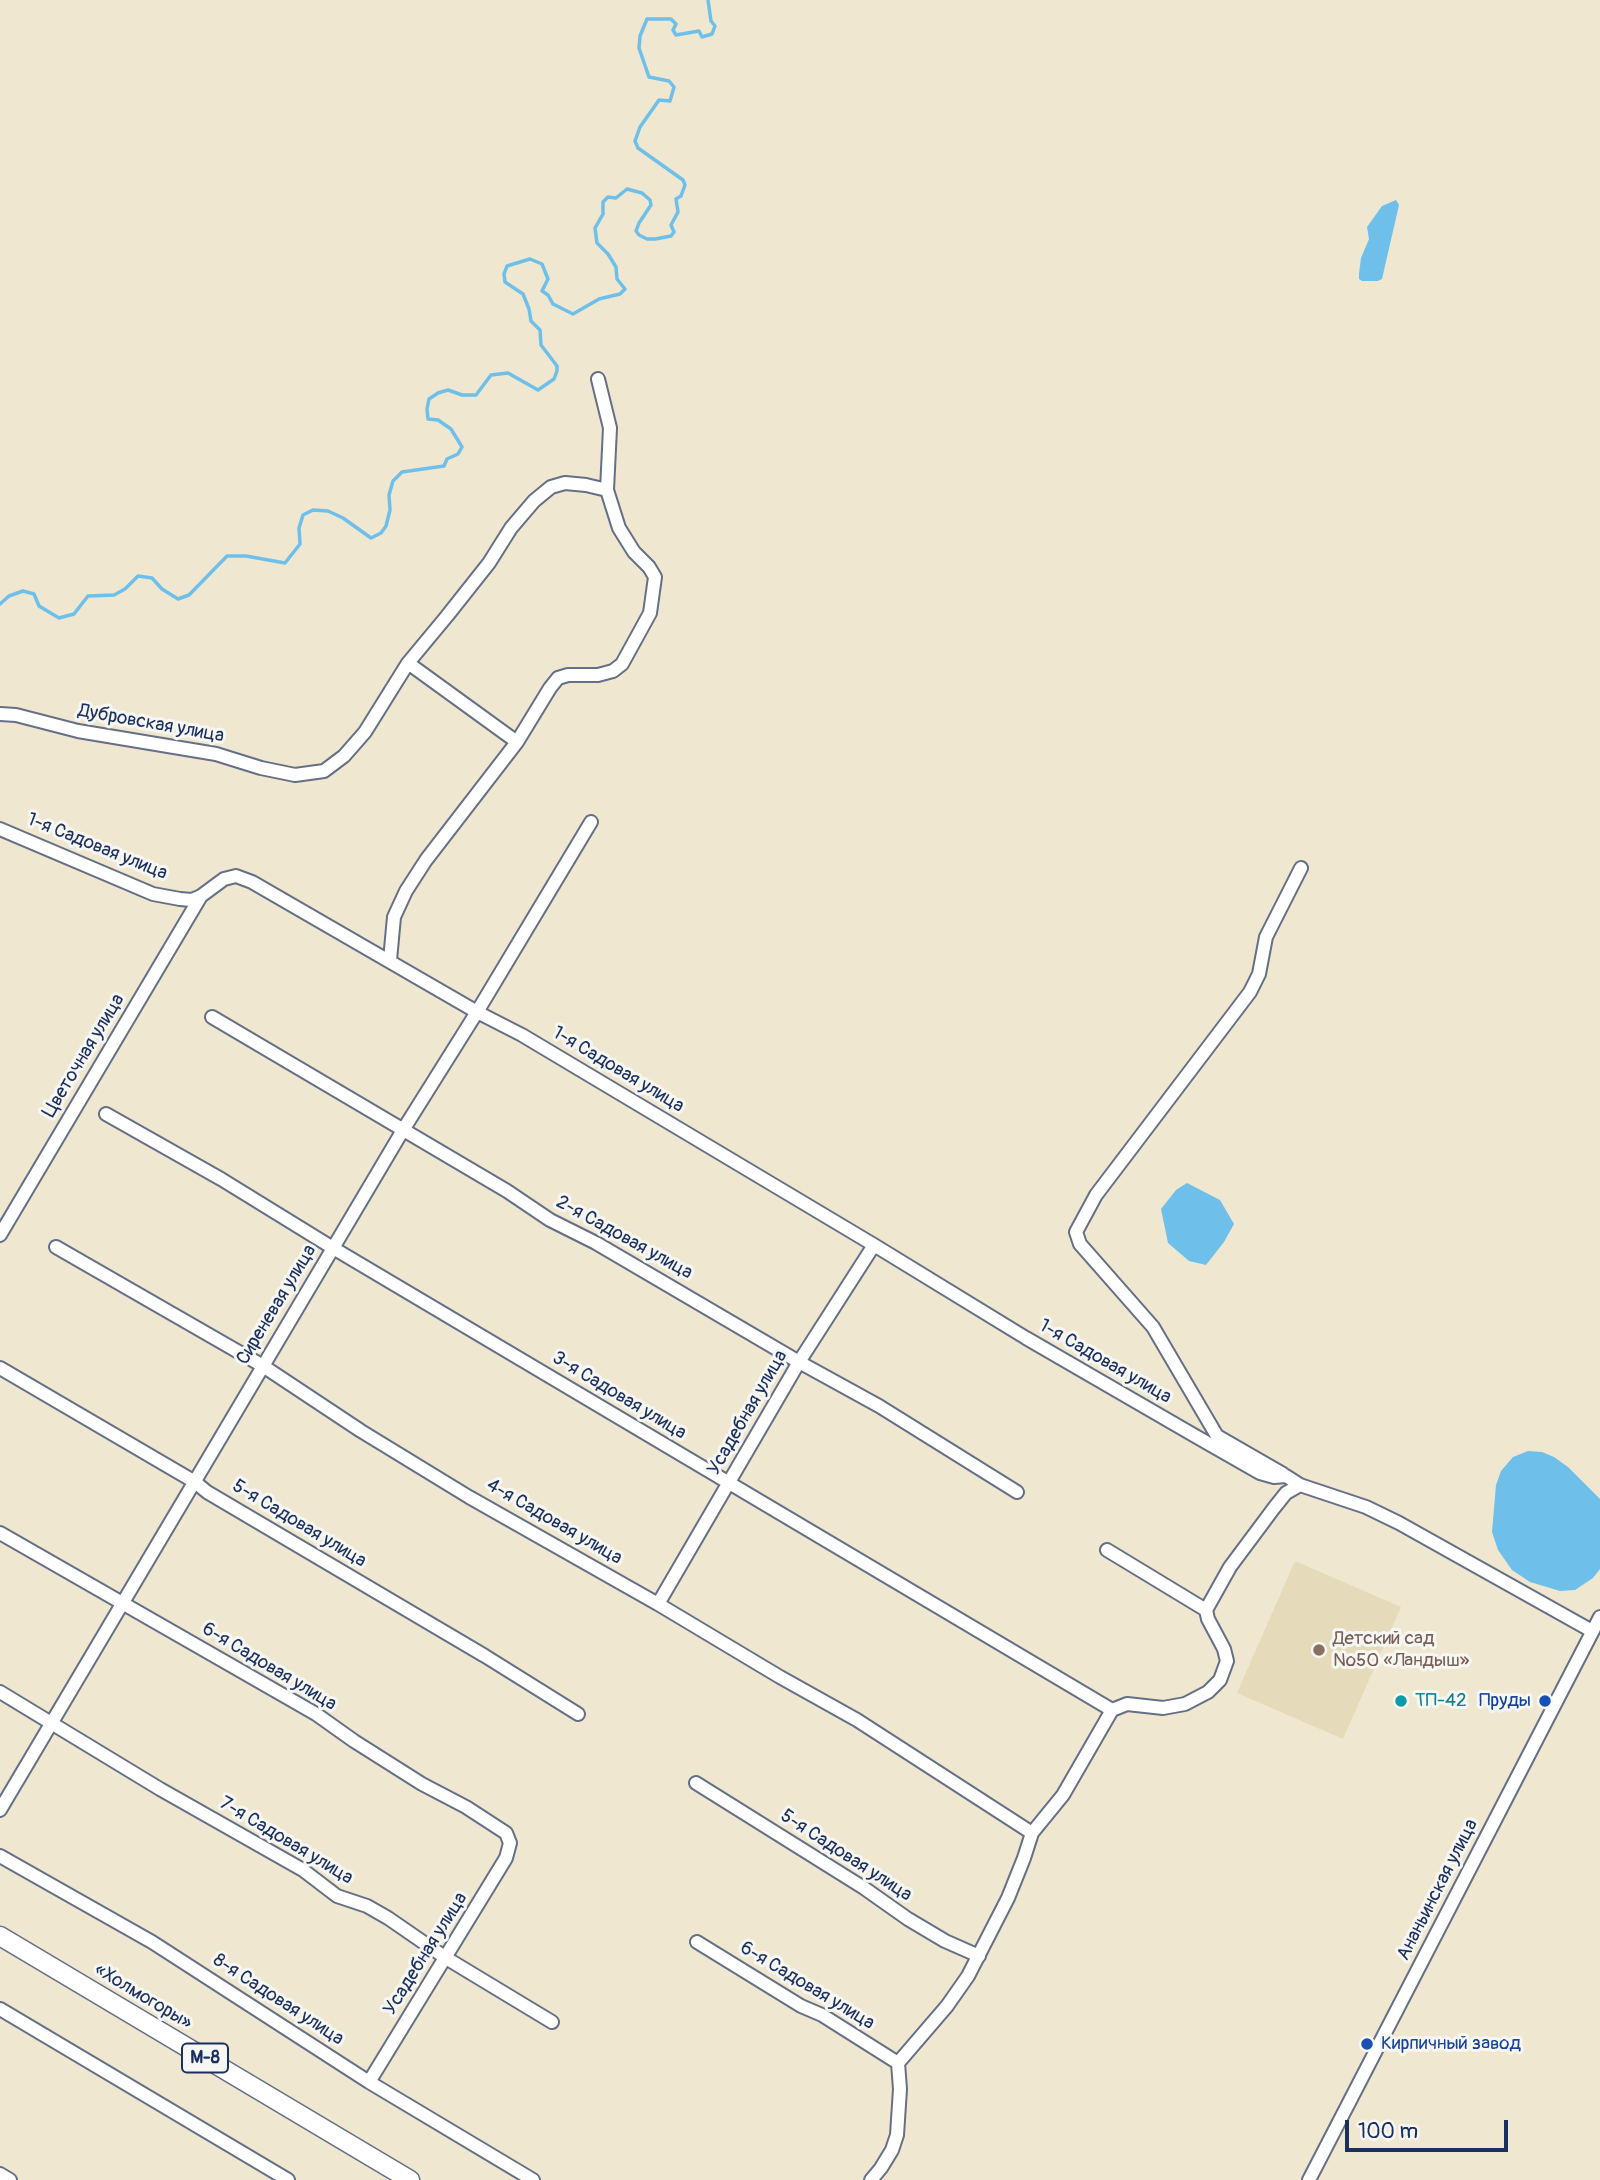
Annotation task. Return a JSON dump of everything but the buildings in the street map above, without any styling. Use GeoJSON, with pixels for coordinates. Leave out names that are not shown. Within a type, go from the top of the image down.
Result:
{"type":"FeatureCollection","features":[{"type":"Feature","properties":{"kind":"highway","name":"«Холмогоры»"},"geometry":{"type":"LineString","coordinates":[[0,1936],[410,2180]]}},
{"type":"Feature","properties":{"kind":"street"},"geometry":{"type":"LineString","coordinates":[[390,960],[394,917],[407,891],[426,860],[517,742],[543,698],[558,678],[568,675],[598,675],[613,671],[622,664],[650,613],[655,577],[634,552],[619,528],[607,491],[611,428],[598,380]]}},
{"type":"Feature","properties":{"kind":"street","name":"Дубровская улица"},"geometry":{"type":"LineString","coordinates":[[0,714],[16,715],[78,731],[216,754],[295,775],[324,771],[344,756],[365,732],[408,663],[489,563],[511,528],[534,500],[551,487],[565,483],[607,491]]}},
{"type":"Feature","properties":{"kind":"street"},"geometry":{"type":"LineString","coordinates":[[408,663],[517,742]]}},
{"type":"Feature","properties":{"kind":"street","name":"Сиреневая улица"},"geometry":{"type":"LineString","coordinates":[[0,1810],[403,1130],[591,822]]}},
{"type":"Feature","properties":{"kind":"street","name":"1-я Садовая улица"},"geometry":{"type":"LineString","coordinates":[[0,830],[153,894],[180,900],[192,900],[201,896],[224,879],[236,876],[252,882],[477,1012],[522,1035],[1026,1338],[1200,1439],[1260,1473],[1274,1477],[1286,1476]]}},
{"type":"Feature","properties":{"kind":"street"},"geometry":{"type":"LineString","coordinates":[[1301,868],[1266,937],[1259,974],[1250,992],[1096,1195],[1076,1232],[1080,1244],[1153,1327],[1217,1436],[1300,1485],[1366,1507],[1399,1523],[1592,1631]]}},
{"type":"Feature","properties":{"kind":"street","name":"Цветочная улица"},"geometry":{"type":"LineString","coordinates":[[0,1235],[201,896]]}},
{"type":"Feature","properties":{"kind":"street","name":"2-я Садовая улица"},"geometry":{"type":"LineString","coordinates":[[212,1017],[507,1191],[550,1220],[596,1243],[799,1363],[879,1406],[1017,1492]]}},
{"type":"Feature","properties":{"kind":"street","name":"3-я Садовая улица"},"geometry":{"type":"LineString","coordinates":[[106,1114],[221,1179],[1112,1710]]}},
{"type":"Feature","properties":{"kind":"street","name":"Усадебная улица"},"geometry":{"type":"LineString","coordinates":[[658,1604],[799,1363],[874,1245]]}},
{"type":"Feature","properties":{"kind":"street","name":"4-я Садовая улица"},"geometry":{"type":"LineString","coordinates":[[56,1247],[263,1366],[361,1431],[469,1497],[857,1720],[1032,1833]]}},
{"type":"Feature","properties":{"kind":"street","name":"5-я Садовая улица"},"geometry":{"type":"LineString","coordinates":[[0,1368],[195,1482],[207,1492],[578,1714]]}},
{"type":"Feature","properties":{"kind":"street"},"geometry":{"type":"LineString","coordinates":[[1200,1439],[1217,1436]]}},
{"type":"Feature","properties":{"kind":"street"},"geometry":{"type":"LineString","coordinates":[[870,2180],[881,2168],[897,2135],[900,2090],[898,2063],[960,1990],[1017,1876],[1032,1833],[1063,1795],[1112,1710],[1127,1704],[1163,1708],[1185,1704],[1213,1687],[1224,1673],[1227,1661],[1222,1642],[1208,1619],[1206,1610],[1230,1567],[1274,1508],[1286,1493],[1300,1485]]}},
{"type":"Feature","properties":{"kind":"street","name":"6-я Садовая улица"},"geometry":{"type":"LineString","coordinates":[[0,1533],[316,1714],[422,1784],[466,1807],[506,1833],[510,1843]]}},
{"type":"Feature","properties":{"kind":"street"},"geometry":{"type":"LineString","coordinates":[[1107,1550],[1206,1610]]}},
{"type":"Feature","properties":{"kind":"street","name":"Ананьинская улица"},"geometry":{"type":"LineString","coordinates":[[1309,2180],[1600,1617]]}},
{"type":"Feature","properties":{"kind":"street","name":"7-я Садовая улица"},"geometry":{"type":"LineString","coordinates":[[0,1692],[160,1789],[303,1870],[337,1896],[367,1906],[388,1918],[446,1958],[552,2022]]}},
{"type":"Feature","properties":{"kind":"street","name":"5-я Садовая улица"},"geometry":{"type":"LineString","coordinates":[[696,1783],[908,1919],[945,1941],[979,1956]]}},
{"type":"Feature","properties":{"kind":"street","name":"Усадебная улица"},"geometry":{"type":"LineString","coordinates":[[369,2082],[506,1858],[510,1843]]}},
{"type":"Feature","properties":{"kind":"street","name":"8-я Садовая улица"},"geometry":{"type":"LineString","coordinates":[[0,1856],[170,1953],[369,2082],[533,2180]]}},
{"type":"Feature","properties":{"kind":"street","name":"6-я Садовая улица"},"geometry":{"type":"LineString","coordinates":[[697,1942],[898,2063]]}},
{"type":"Feature","properties":{"kind":"street"},"geometry":{"type":"LineString","coordinates":[[0,2009],[288,2180]]}},
{"type":"Feature","properties":{"kind":"street"},"geometry":{"type":"LineString","coordinates":[[0,2174],[10,2180]]}},
{"type":"Feature","properties":{"kind":"shaded area","name":"Детский сад №50 «Ландыш»"},"geometry":{"type":"Polygon","coordinates":[[[1295,1561],[1401,1607],[1343,1739],[1237,1693],[1295,1561]]]}},
{"type":"Feature","properties":{"kind":"water"},"geometry":{"type":"Polygon","coordinates":[[[1396,200],[1399,205],[1382,279],[1362,281],[1359,274],[1361,258],[1369,239],[1367,227],[1382,206],[1396,200]]]}},
{"type":"Feature","properties":{"kind":"water"},"geometry":{"type":"Polygon","coordinates":[[[1187,1183],[1220,1200],[1234,1224],[1206,1265],[1189,1261],[1168,1243],[1161,1209],[1176,1190],[1187,1183]]]}},
{"type":"Feature","properties":{"kind":"water"},"geometry":{"type":"Polygon","coordinates":[[[1528,1451],[1542,1452],[1554,1457],[1600,1499],[1600,1569],[1593,1578],[1575,1590],[1560,1591],[1530,1582],[1512,1570],[1498,1550],[1492,1532],[1496,1485],[1501,1471],[1513,1457],[1528,1451]]]}},
{"type":"Feature","properties":{"kind":"waterway"},"geometry":{"type":"LineString","coordinates":[[0,604],[9,596],[23,591],[34,594],[39,606],[59,618],[74,614],[88,596],[114,595],[125,589],[138,576],[152,578],[162,589],[178,599],[189,595],[227,556],[246,556],[285,563],[300,544],[299,528],[303,515],[313,510],[328,511],[343,518],[371,538],[381,533],[386,526],[390,510],[389,495],[393,481],[402,472],[444,466],[447,459],[458,454],[462,447],[451,429],[438,420],[428,419],[429,399],[448,390],[462,395],[476,395],[491,375],[508,373],[538,390],[554,379],[557,366],[541,345],[540,330],[531,321],[523,294],[505,282],[507,266],[530,259],[542,264],[548,279],[542,291],[553,304],[573,314],[599,299],[620,294],[625,289],[617,279],[616,267],[597,243],[595,228],[603,214],[603,202],[608,197],[616,198],[627,189],[642,193],[650,200],[651,205],[639,223],[636,231],[639,235],[655,239],[671,236],[674,232],[671,225],[678,212],[676,199],[681,196],[685,185],[683,180],[638,148],[635,141],[640,127],[659,100],[670,101],[674,87],[669,81],[649,77],[639,48],[640,36],[647,19],[671,19],[676,24],[673,30],[676,35],[699,31],[702,37],[712,34],[715,26],[711,21],[708,0]]}},
{"type":"Feature","properties":{"kind":"place","name":"Детский сад №50 «Ландыш»"},"geometry":{"type":"Point","coordinates":[1319,1650]}},
{"type":"Feature","properties":{"kind":"place","name":"ТП-42"},"geometry":{"type":"Point","coordinates":[1401,1701]}},
{"type":"Feature","properties":{"kind":"place","name":"Пруды"},"geometry":{"type":"Point","coordinates":[1545,1701]}},
{"type":"Feature","properties":{"kind":"place","name":"Кирпичный завод"},"geometry":{"type":"Point","coordinates":[1367,2044]}}]}
